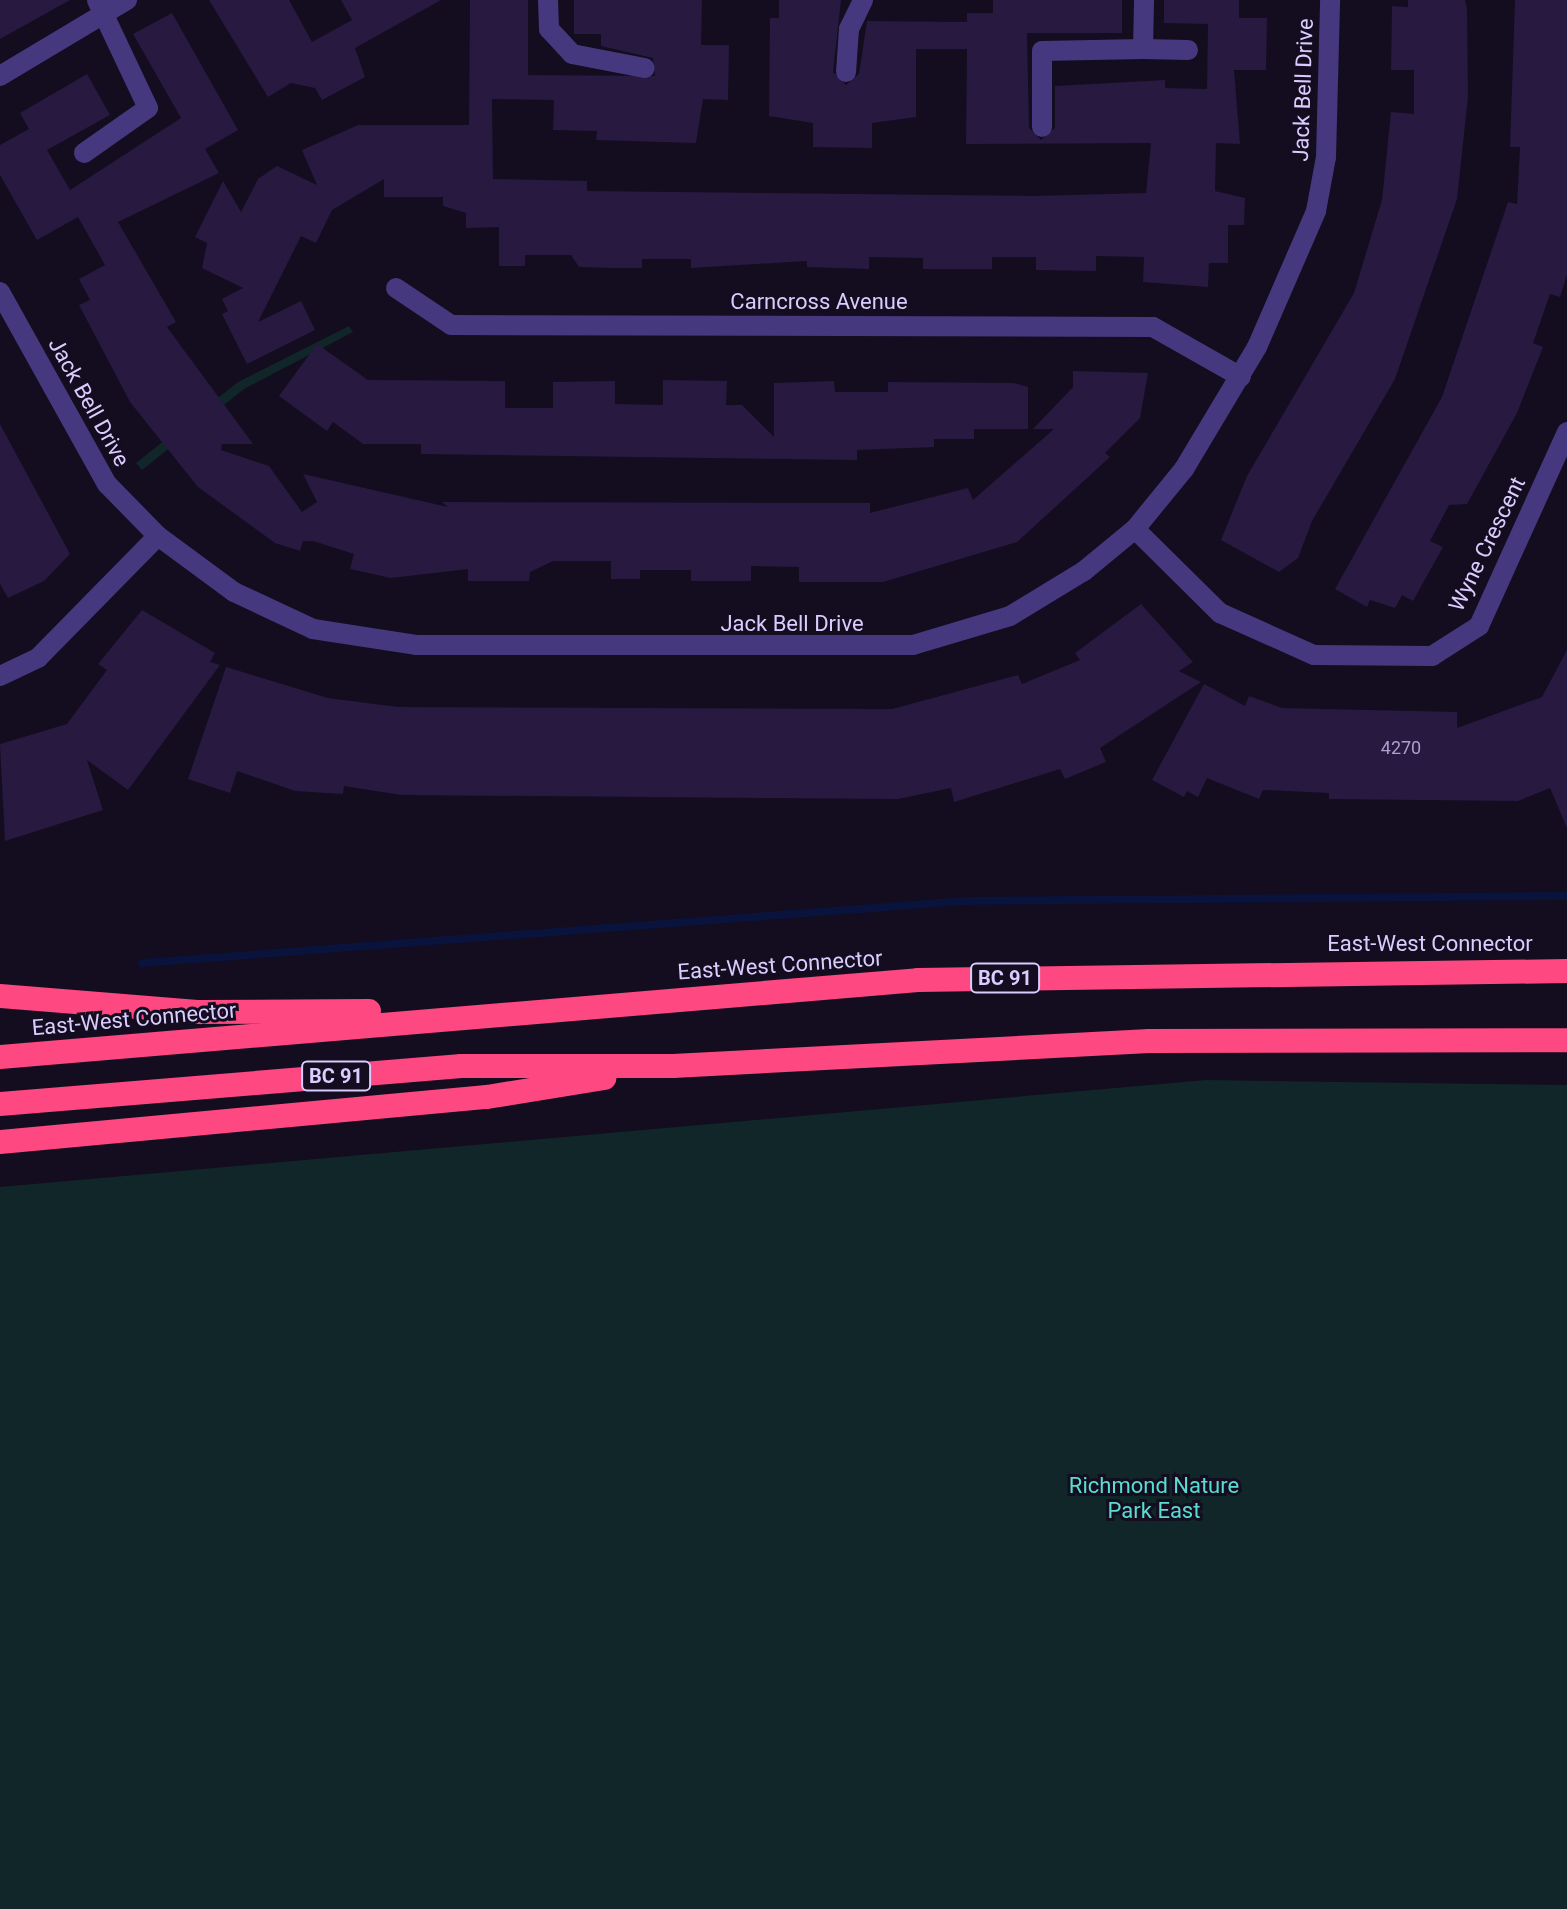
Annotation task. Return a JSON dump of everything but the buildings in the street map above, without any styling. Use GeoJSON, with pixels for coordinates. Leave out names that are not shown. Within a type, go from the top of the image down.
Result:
{"type":"FeatureCollection","features":[{"type":"Feature","properties":{"kind":"highway","name":"East-West Connector"},"geometry":{"type":"LineString","coordinates":[[0,1057],[444,1017],[918,980],[1567,971]]}},
{"type":"Feature","properties":{"kind":"highway"},"geometry":{"type":"LineString","coordinates":[[0,996],[200,1012],[444,1017]]}},
{"type":"Feature","properties":{"kind":"highway","name":"BC 91"},"geometry":{"type":"LineString","coordinates":[[0,1104],[461,1066],[673,1066],[1149,1041],[1567,1040]]}},
{"type":"Feature","properties":{"kind":"highway"},"geometry":{"type":"LineString","coordinates":[[0,1142],[487,1097],[673,1066]]}},
{"type":"Feature","properties":{"kind":"street"},"geometry":{"type":"LineString","coordinates":[[0,76],[100,9],[127,0]]}},
{"type":"Feature","properties":{"kind":"street"},"geometry":{"type":"LineString","coordinates":[[548,0],[549,29],[572,54],[645,68]]}},
{"type":"Feature","properties":{"kind":"street"},"geometry":{"type":"LineString","coordinates":[[846,72],[849,29],[863,0]]}},
{"type":"Feature","properties":{"kind":"street"},"geometry":{"type":"LineString","coordinates":[[1143,49],[1144,0]]}},
{"type":"Feature","properties":{"kind":"street","name":"Jack Bell Drive"},"geometry":{"type":"LineString","coordinates":[[0,292],[107,484],[158,536],[234,592],[313,629],[416,645],[828,650],[913,645],[1010,616],[1135,529],[1184,469],[1241,377],[1316,211],[1326,157],[1330,0]]}},
{"type":"Feature","properties":{"kind":"street"},"geometry":{"type":"LineString","coordinates":[[84,153],[148,108],[100,9]]}},
{"type":"Feature","properties":{"kind":"street"},"geometry":{"type":"LineString","coordinates":[[1042,127],[1042,51],[1188,50]]}},
{"type":"Feature","properties":{"kind":"street","name":"Carncross Avenue"},"geometry":{"type":"LineString","coordinates":[[396,288],[451,325],[1153,327],[1241,377]]}},
{"type":"Feature","properties":{"kind":"street","name":"Wyne Crescent"},"geometry":{"type":"LineString","coordinates":[[1135,529],[1220,613],[1314,655],[1432,656],[1479,626],[1567,432]]}},
{"type":"Feature","properties":{"kind":"street"},"geometry":{"type":"LineString","coordinates":[[0,676],[38,658],[158,536]]}},
{"type":"Feature","properties":{"kind":"green space"},"geometry":{"type":"Polygon","coordinates":[[[349,326],[353,332],[244,389],[142,470],[136,463],[238,382],[349,326]]]}},
{"type":"Feature","properties":{"kind":"green space","name":"Richmond Nature Park East"},"geometry":{"type":"Polygon","coordinates":[[[1206,1080],[1567,1085],[1567,1909],[0,1909],[0,1187],[1206,1080]]]}},
{"type":"Feature","properties":{"kind":"waterway"},"geometry":{"type":"LineString","coordinates":[[142,963],[966,901],[1567,896]]}}]}
